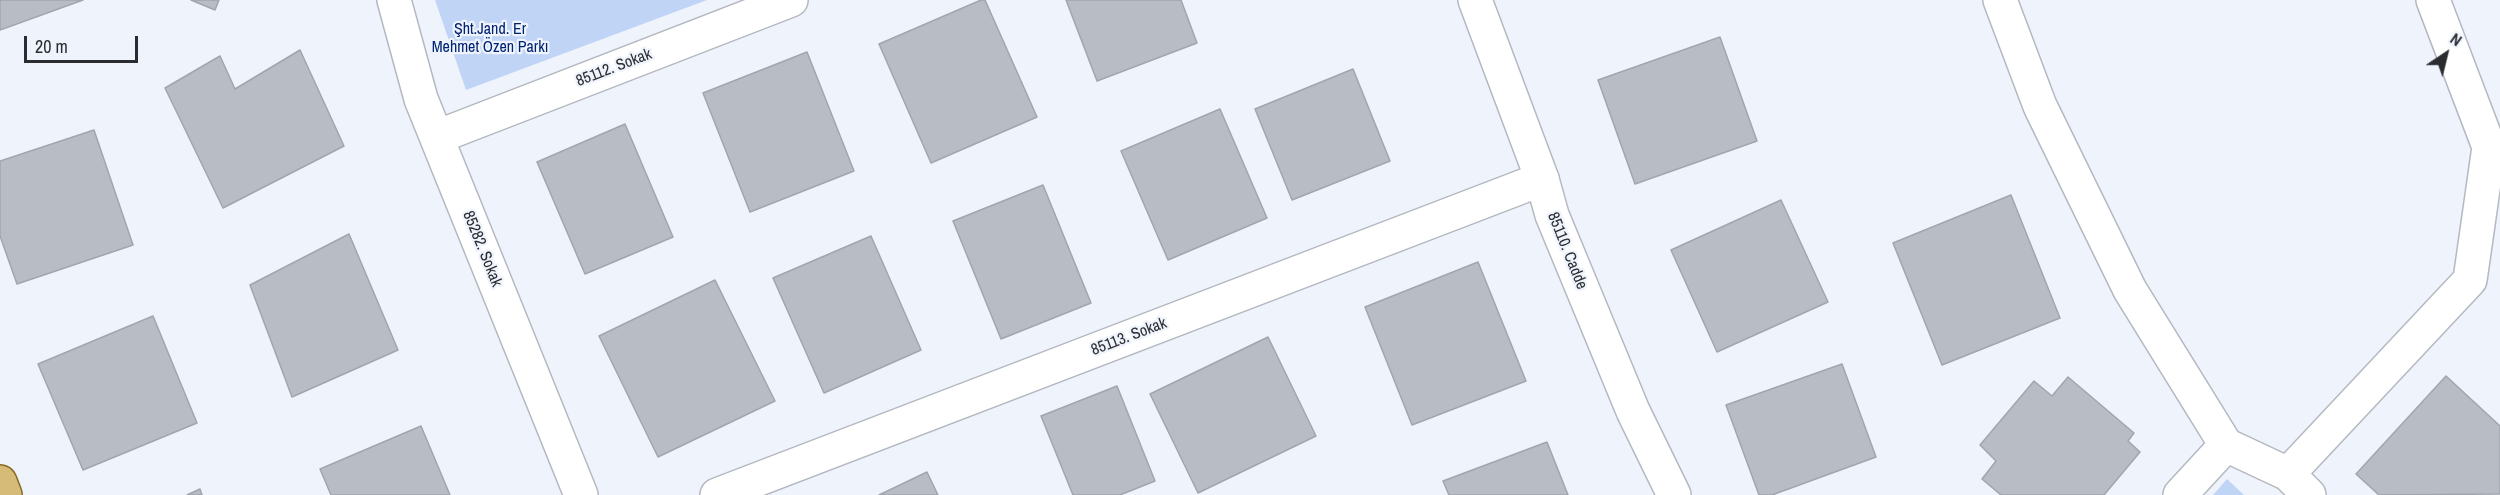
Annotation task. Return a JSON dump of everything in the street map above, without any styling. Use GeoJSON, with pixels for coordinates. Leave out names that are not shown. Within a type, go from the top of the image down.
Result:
{"type":"FeatureCollection","features":[{"type":"Feature","properties":{"kind":"main road"},"geometry":{"type":"LineString","coordinates":[[0,482],[5,495]]}},
{"type":"Feature","properties":{"kind":"street","name":"85282. Sokak"},"geometry":{"type":"LineString","coordinates":[[394,0],[421,99],[581,495]]}},
{"type":"Feature","properties":{"kind":"street","name":"85112. Sokak"},"geometry":{"type":"LineString","coordinates":[[436,137],[791,0]]}},
{"type":"Feature","properties":{"kind":"street","name":"85110. Cadde"},"geometry":{"type":"LineString","coordinates":[[1475,0],[1542,179],[1552,215],[1633,411],[1674,495]]}},
{"type":"Feature","properties":{"kind":"street"},"geometry":{"type":"LineString","coordinates":[[2000,0],[2040,106],[2130,290],[2226,445],[2298,485],[2470,280],[2488,147],[2433,0]]}},
{"type":"Feature","properties":{"kind":"street","name":"85113. Sokak"},"geometry":{"type":"LineString","coordinates":[[717,495],[1542,179]]}},
{"type":"Feature","properties":{"kind":"street"},"geometry":{"type":"LineString","coordinates":[[2180,495],[2226,445]]}},
{"type":"Feature","properties":{"kind":"green space","name":"Şht.Jand. Er Mehmet Özen Parkı"},"geometry":{"type":"Polygon","coordinates":[[[435,0],[707,0],[466,90],[435,0]]]}},
{"type":"Feature","properties":{"kind":"green space"},"geometry":{"type":"Polygon","coordinates":[[[2227,479],[2244,495],[2213,495],[2227,479]]]}},
{"type":"Feature","properties":{"kind":"building"},"geometry":{"type":"Polygon","coordinates":[[[0,0],[83,0],[0,30],[0,0]]]}},
{"type":"Feature","properties":{"kind":"building"},"geometry":{"type":"Polygon","coordinates":[[[191,0],[219,0],[215,10],[191,0]]]}},
{"type":"Feature","properties":{"kind":"building"},"geometry":{"type":"Polygon","coordinates":[[[985,0],[1037,117],[931,163],[879,44],[985,0]]]}},
{"type":"Feature","properties":{"kind":"building"},"geometry":{"type":"Polygon","coordinates":[[[1066,0],[1181,0],[1197,43],[1097,81],[1066,0]]]}},
{"type":"Feature","properties":{"kind":"building"},"geometry":{"type":"Polygon","coordinates":[[[1720,37],[1757,141],[1635,184],[1598,80],[1720,37]]]}},
{"type":"Feature","properties":{"kind":"building"},"geometry":{"type":"Polygon","coordinates":[[[300,50],[344,146],[223,208],[165,88],[220,56],[235,89],[300,50]]]}},
{"type":"Feature","properties":{"kind":"building"},"geometry":{"type":"Polygon","coordinates":[[[807,52],[854,171],[750,212],[703,93],[807,52]]]}},
{"type":"Feature","properties":{"kind":"building"},"geometry":{"type":"Polygon","coordinates":[[[1353,69],[1390,161],[1292,200],[1255,109],[1353,69]]]}},
{"type":"Feature","properties":{"kind":"building"},"geometry":{"type":"Polygon","coordinates":[[[1220,109],[1267,218],[1168,260],[1121,151],[1220,109]]]}},
{"type":"Feature","properties":{"kind":"building"},"geometry":{"type":"Polygon","coordinates":[[[625,124],[673,237],[585,274],[537,162],[625,124]]]}},
{"type":"Feature","properties":{"kind":"building"},"geometry":{"type":"Polygon","coordinates":[[[94,130],[133,245],[17,284],[0,236],[0,161],[94,130]]]}},
{"type":"Feature","properties":{"kind":"building"},"geometry":{"type":"Polygon","coordinates":[[[1043,185],[1091,303],[1001,339],[953,221],[1043,185]]]}},
{"type":"Feature","properties":{"kind":"building"},"geometry":{"type":"Polygon","coordinates":[[[2011,195],[2060,318],[1942,365],[1893,243],[2011,195]]]}},
{"type":"Feature","properties":{"kind":"building"},"geometry":{"type":"Polygon","coordinates":[[[1781,200],[1828,302],[1717,352],[1671,250],[1781,200]]]}},
{"type":"Feature","properties":{"kind":"building"},"geometry":{"type":"Polygon","coordinates":[[[349,234],[398,350],[292,397],[250,285],[349,234]]]}},
{"type":"Feature","properties":{"kind":"building"},"geometry":{"type":"Polygon","coordinates":[[[871,236],[921,350],[824,393],[773,278],[871,236]]]}},
{"type":"Feature","properties":{"kind":"building"},"geometry":{"type":"Polygon","coordinates":[[[1478,262],[1526,381],[1412,425],[1365,307],[1478,262]]]}},
{"type":"Feature","properties":{"kind":"building"},"geometry":{"type":"Polygon","coordinates":[[[715,280],[775,401],[658,457],[599,336],[715,280]]]}},
{"type":"Feature","properties":{"kind":"building"},"geometry":{"type":"Polygon","coordinates":[[[153,316],[197,423],[83,470],[38,364],[153,316]]]}},
{"type":"Feature","properties":{"kind":"building"},"geometry":{"type":"Polygon","coordinates":[[[1268,337],[1316,436],[1198,493],[1150,394],[1268,337]]]}},
{"type":"Feature","properties":{"kind":"building"},"geometry":{"type":"Polygon","coordinates":[[[1842,364],[1876,457],[1772,495],[1759,495],[1726,405],[1842,364]]]}},
{"type":"Feature","properties":{"kind":"building"},"geometry":{"type":"Polygon","coordinates":[[[2446,376],[2500,426],[2500,494],[2379,495],[2356,474],[2446,376]]]}},
{"type":"Feature","properties":{"kind":"building"},"geometry":{"type":"Polygon","coordinates":[[[2068,377],[2134,433],[2128,441],[2140,452],[2104,495],[2001,495],[1982,479],[1996,461],[1980,445],[2034,381],[2052,396],[2068,377]]]}},
{"type":"Feature","properties":{"kind":"building"},"geometry":{"type":"Polygon","coordinates":[[[1117,386],[1155,481],[1120,495],[1073,495],[1041,416],[1117,386]]]}},
{"type":"Feature","properties":{"kind":"building"},"geometry":{"type":"Polygon","coordinates":[[[421,426],[450,495],[331,495],[320,469],[421,426]]]}},
{"type":"Feature","properties":{"kind":"building"},"geometry":{"type":"Polygon","coordinates":[[[1547,442],[1568,495],[1449,495],[1443,481],[1547,442]]]}},
{"type":"Feature","properties":{"kind":"building"},"geometry":{"type":"Polygon","coordinates":[[[927,472],[938,495],[879,495],[927,472]]]}},
{"type":"Feature","properties":{"kind":"building"},"geometry":{"type":"Polygon","coordinates":[[[200,489],[202,495],[187,495],[200,489]]]}}]}
